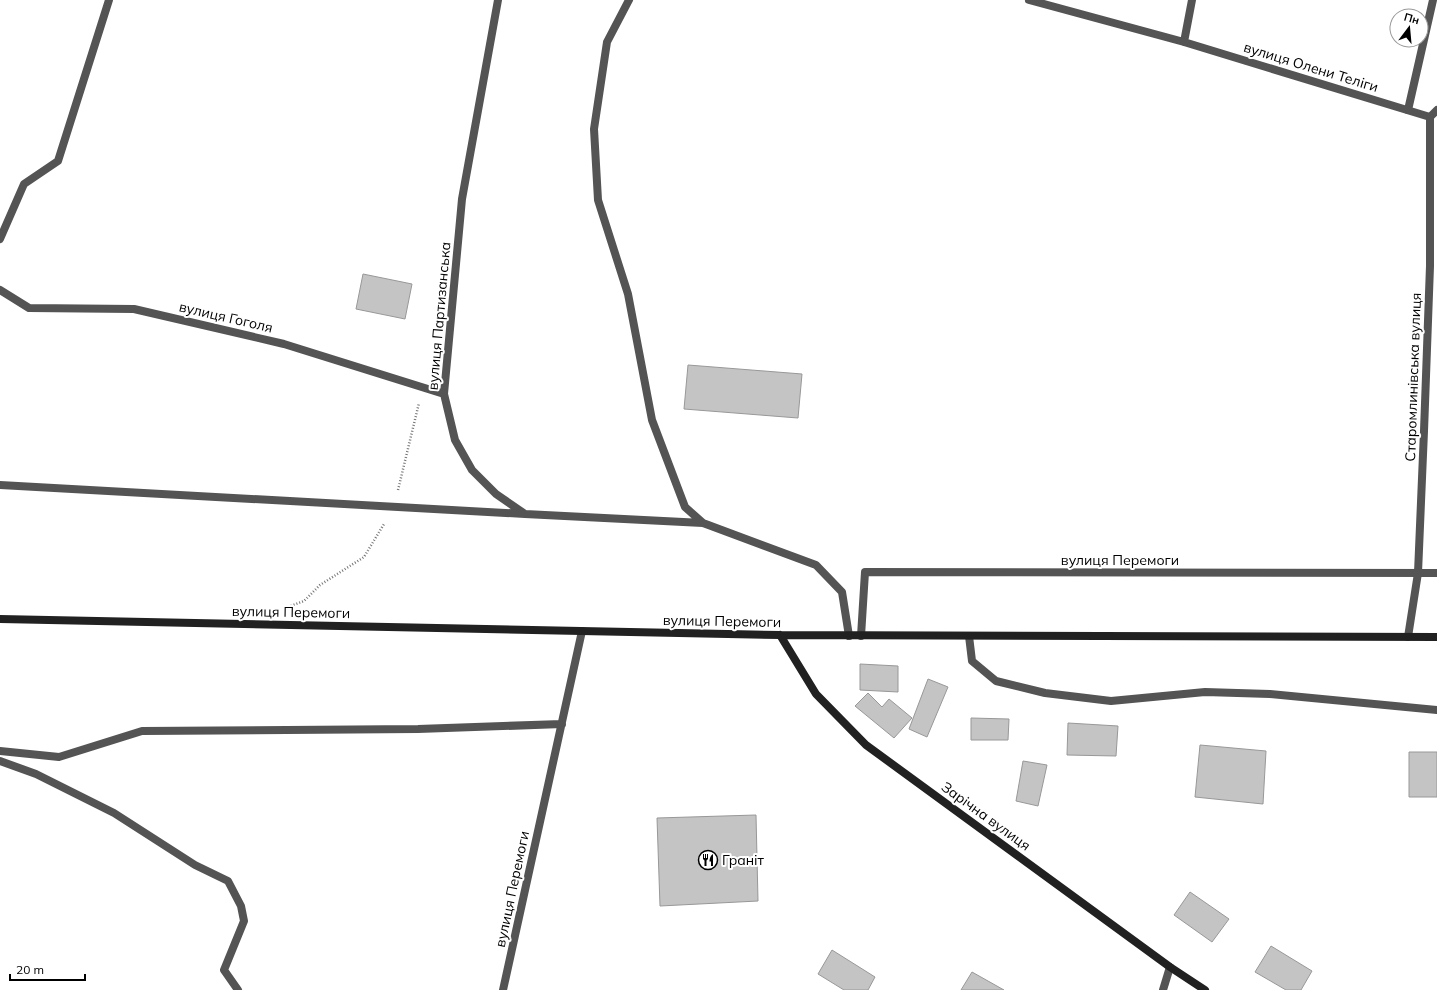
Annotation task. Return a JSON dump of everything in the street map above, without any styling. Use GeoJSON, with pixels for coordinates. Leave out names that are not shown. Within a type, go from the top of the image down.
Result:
{"type":"FeatureCollection","features":[{"type":"Feature","properties":{"kind":"main road","name":"вулиця Перемоги"},"geometry":{"type":"LineString","coordinates":[[0,620],[849,636],[1437,637]]}},
{"type":"Feature","properties":{"kind":"main road","name":"Зарічна вулиця"},"geometry":{"type":"LineString","coordinates":[[780,635],[816,694],[866,745],[1170,967],[1204,990]]}},
{"type":"Feature","properties":{"kind":"street"},"geometry":{"type":"LineString","coordinates":[[0,238],[24,184],[58,161],[109,0]]}},
{"type":"Feature","properties":{"kind":"street","name":"вулиця Партизанська"},"geometry":{"type":"LineString","coordinates":[[498,0],[462,199],[444,394],[456,440],[472,470],[496,494],[525,514]]}},
{"type":"Feature","properties":{"kind":"street"},"geometry":{"type":"LineString","coordinates":[[629,0],[607,42],[594,129],[598,200],[628,294],[652,420],[685,507],[703,523]]}},
{"type":"Feature","properties":{"kind":"street","name":"вулиця Олени Теліги"},"geometry":{"type":"LineString","coordinates":[[1029,0],[1184,42],[1430,117]]}},
{"type":"Feature","properties":{"kind":"street"},"geometry":{"type":"LineString","coordinates":[[1184,42],[1192,0]]}},
{"type":"Feature","properties":{"kind":"street"},"geometry":{"type":"LineString","coordinates":[[1408,110],[1433,0]]}},
{"type":"Feature","properties":{"kind":"street"},"geometry":{"type":"LineString","coordinates":[[1430,117],[1437,110]]}},
{"type":"Feature","properties":{"kind":"street","name":"Старомлинівська вулиця"},"geometry":{"type":"LineString","coordinates":[[1408,637],[1418,573],[1430,266],[1430,117]]}},
{"type":"Feature","properties":{"kind":"street","name":"вулиця Гоголя"},"geometry":{"type":"LineString","coordinates":[[0,290],[29,308],[134,309],[284,344],[444,394]]}},
{"type":"Feature","properties":{"kind":"street"},"geometry":{"type":"LineString","coordinates":[[0,485],[703,523],[816,565],[842,592],[849,636]]}},
{"type":"Feature","properties":{"kind":"street","name":"вулиця Перемоги"},"geometry":{"type":"LineString","coordinates":[[861,636],[865,572],[1437,573]]}},
{"type":"Feature","properties":{"kind":"street","name":"вулиця Перемоги"},"geometry":{"type":"LineString","coordinates":[[503,990],[582,631]]}},
{"type":"Feature","properties":{"kind":"street"},"geometry":{"type":"LineString","coordinates":[[969,636],[972,661],[996,681],[1045,693],[1111,701],[1205,692],[1270,694],[1437,710]]}},
{"type":"Feature","properties":{"kind":"street"},"geometry":{"type":"LineString","coordinates":[[0,751],[59,757],[142,731],[418,729],[562,724]]}},
{"type":"Feature","properties":{"kind":"street"},"geometry":{"type":"LineString","coordinates":[[0,761],[36,774],[114,813],[195,865],[228,881],[241,906],[244,920],[224,970],[238,990]]}},
{"type":"Feature","properties":{"kind":"street"},"geometry":{"type":"LineString","coordinates":[[1163,990],[1170,967]]}},
{"type":"Feature","properties":{"kind":"path"},"geometry":{"type":"LineString","coordinates":[[284,608],[304,600],[320,585],[364,557],[394,506],[423,387]]}},
{"type":"Feature","properties":{"kind":"building"},"geometry":{"type":"Polygon","coordinates":[[[363,274],[412,284],[405,319],[356,309],[363,274]]]}},
{"type":"Feature","properties":{"kind":"building"},"geometry":{"type":"Polygon","coordinates":[[[688,365],[802,374],[798,418],[684,409],[688,365]]]}},
{"type":"Feature","properties":{"kind":"building"},"geometry":{"type":"Polygon","coordinates":[[[860,664],[898,666],[898,692],[860,690],[860,664]]]}},
{"type":"Feature","properties":{"kind":"building"},"geometry":{"type":"Polygon","coordinates":[[[928,679],[948,687],[927,737],[909,729],[928,679]]]}},
{"type":"Feature","properties":{"kind":"building"},"geometry":{"type":"Polygon","coordinates":[[[868,693],[882,707],[889,699],[912,718],[894,738],[855,706],[868,693]]]}},
{"type":"Feature","properties":{"kind":"building"},"geometry":{"type":"Polygon","coordinates":[[[971,718],[1009,719],[1008,740],[971,740],[971,718]]]}},
{"type":"Feature","properties":{"kind":"building"},"geometry":{"type":"Polygon","coordinates":[[[1068,723],[1118,726],[1116,756],[1067,755],[1068,723]]]}},
{"type":"Feature","properties":{"kind":"building"},"geometry":{"type":"Polygon","coordinates":[[[1200,745],[1266,751],[1263,804],[1195,797],[1200,745]]]}},
{"type":"Feature","properties":{"kind":"building"},"geometry":{"type":"Polygon","coordinates":[[[1409,752],[1437,752],[1437,797],[1409,797],[1409,752]]]}},
{"type":"Feature","properties":{"kind":"building"},"geometry":{"type":"Polygon","coordinates":[[[1023,761],[1047,765],[1038,806],[1016,801],[1023,761]]]}},
{"type":"Feature","properties":{"kind":"building","name":"Граніт"},"geometry":{"type":"Polygon","coordinates":[[[756,815],[758,901],[660,906],[657,818],[756,815]]]}},
{"type":"Feature","properties":{"kind":"building"},"geometry":{"type":"Polygon","coordinates":[[[1190,892],[1229,919],[1212,942],[1174,915],[1190,892]]]}},
{"type":"Feature","properties":{"kind":"building"},"geometry":{"type":"Polygon","coordinates":[[[1271,946],[1312,971],[1301,990],[1286,990],[1255,972],[1271,946]]]}},
{"type":"Feature","properties":{"kind":"building"},"geometry":{"type":"Polygon","coordinates":[[[832,950],[875,977],[868,990],[844,990],[818,974],[832,950]]]}},
{"type":"Feature","properties":{"kind":"building"},"geometry":{"type":"Polygon","coordinates":[[[972,972],[1004,990],[961,990],[972,972]]]}},
{"type":"Feature","properties":{"kind":"place","name":"Граніт"},"geometry":{"type":"Point","coordinates":[708,860]}}]}
